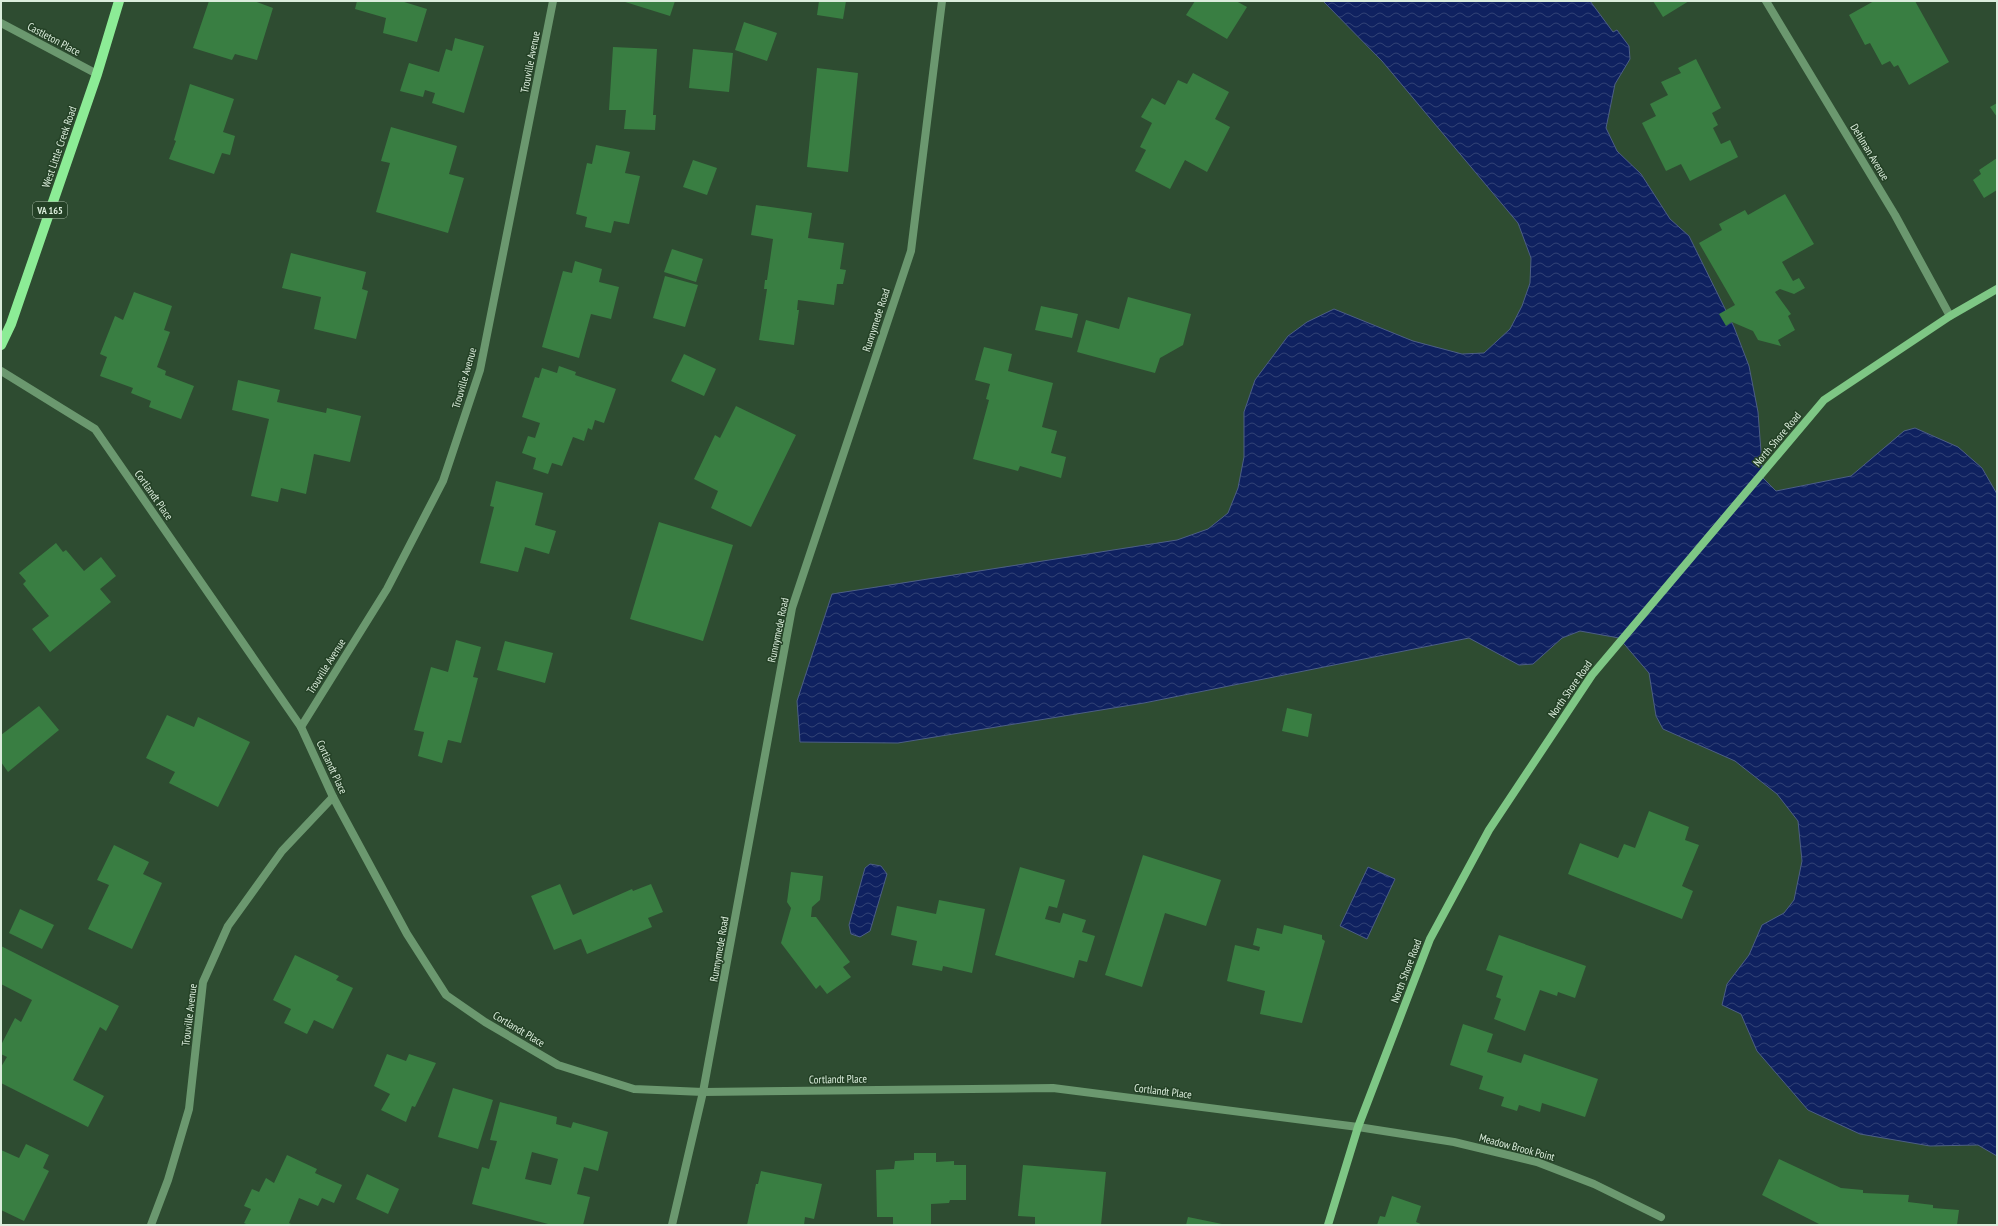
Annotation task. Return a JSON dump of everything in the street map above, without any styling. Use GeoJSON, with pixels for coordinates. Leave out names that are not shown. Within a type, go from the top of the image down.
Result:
{"type":"FeatureCollection","features":[{"type":"Feature","properties":{"kind":"main road","name":"West Little Creek Road"},"geometry":{"type":"LineString","coordinates":[[1,345],[11,324],[97,74],[119,1]]}},
{"type":"Feature","properties":{"kind":"street","name":"Trouville Avenue"},"geometry":{"type":"LineString","coordinates":[[301,727],[387,589],[442,481],[480,370],[553,1]]}},
{"type":"Feature","properties":{"kind":"street","name":"Runnymede Road"},"geometry":{"type":"LineString","coordinates":[[672,1225],[704,1092],[792,608],[911,251],[942,1]]}},
{"type":"Feature","properties":{"kind":"street","name":"Dehlman Avenue"},"geometry":{"type":"LineString","coordinates":[[1766,1],[1895,215],[1950,316]]}},
{"type":"Feature","properties":{"kind":"street","name":"Castleton Place"},"geometry":{"type":"LineString","coordinates":[[1,23],[97,74]]}},
{"type":"Feature","properties":{"kind":"street","name":"North Shore Road"},"geometry":{"type":"LineString","coordinates":[[1328,1225],[1358,1127],[1430,939],[1489,830],[1592,676],[1824,400],[1950,316],[1997,289]]}},
{"type":"Feature","properties":{"kind":"street","name":"Cortlandt Place"},"geometry":{"type":"LineString","coordinates":[[1,371],[95,429],[301,727],[333,797],[407,934],[446,995],[485,1022],[558,1065],[634,1089],[704,1092],[1053,1088],[1358,1127]]}},
{"type":"Feature","properties":{"kind":"street","name":"Trouville Avenue"},"geometry":{"type":"LineString","coordinates":[[151,1225],[168,1180],[189,1109],[203,982],[228,926],[282,851],[333,797]]}},
{"type":"Feature","properties":{"kind":"street","name":"Meadow Brook Point"},"geometry":{"type":"LineString","coordinates":[[1358,1127],[1454,1142],[1537,1162],[1594,1184],[1661,1217]]}},
{"type":"Feature","properties":{"kind":"water"},"geometry":{"type":"Polygon","coordinates":[[[1323,1],[1590,1],[1613,32],[1617,30],[1629,46],[1630,59],[1615,84],[1606,128],[1617,151],[1641,174],[1670,219],[1689,236],[1734,327],[1749,366],[1758,412],[1763,478],[1776,491],[1851,476],[1904,431],[1915,428],[1958,447],[1982,468],[1997,494],[1997,1156],[1978,1145],[1930,1146],[1860,1134],[1808,1110],[1757,1051],[1741,1014],[1722,1005],[1727,984],[1749,955],[1762,925],[1784,913],[1794,900],[1802,861],[1798,821],[1777,794],[1735,761],[1663,729],[1656,716],[1649,673],[1619,638],[1580,631],[1562,638],[1533,664],[1519,665],[1469,638],[1144,703],[898,743],[800,742],[797,701],[832,594],[1177,540],[1208,529],[1228,513],[1238,488],[1244,457],[1244,412],[1255,380],[1288,336],[1307,322],[1334,309],[1413,341],[1462,354],[1484,353],[1510,329],[1522,306],[1530,283],[1531,258],[1518,223],[1382,61],[1323,1]]]}},
{"type":"Feature","properties":{"kind":"water"},"geometry":{"type":"Polygon","coordinates":[[[870,864],[881,866],[887,874],[870,931],[860,937],[851,934],[849,925],[865,868],[870,864]]]}},
{"type":"Feature","properties":{"kind":"water"},"geometry":{"type":"Polygon","coordinates":[[[1368,867],[1395,879],[1367,939],[1340,926],[1368,867]]]}},
{"type":"Feature","properties":{"kind":"building"},"geometry":{"type":"Polygon","coordinates":[[[209,1],[254,1],[273,8],[257,60],[235,54],[232,60],[193,48],[209,1]]]}},
{"type":"Feature","properties":{"kind":"building"},"geometry":{"type":"Polygon","coordinates":[[[357,1],[401,1],[427,9],[417,42],[383,33],[386,18],[355,9],[357,1]]]}},
{"type":"Feature","properties":{"kind":"building"},"geometry":{"type":"Polygon","coordinates":[[[622,1],[675,1],[670,16],[622,1]]]}},
{"type":"Feature","properties":{"kind":"building"},"geometry":{"type":"Polygon","coordinates":[[[819,1],[846,1],[843,19],[817,15],[819,1]]]}},
{"type":"Feature","properties":{"kind":"building"},"geometry":{"type":"Polygon","coordinates":[[[1195,1],[1236,1],[1247,7],[1227,39],[1186,15],[1195,1]]]}},
{"type":"Feature","properties":{"kind":"building"},"geometry":{"type":"Polygon","coordinates":[[[1653,1],[1689,1],[1663,17],[1653,1]]]}},
{"type":"Feature","properties":{"kind":"building"},"geometry":{"type":"Polygon","coordinates":[[[1874,1],[1915,1],[1949,62],[1909,85],[1898,65],[1894,67],[1890,61],[1882,65],[1870,43],[1865,45],[1849,15],[1874,1]]]}},
{"type":"Feature","properties":{"kind":"building"},"geometry":{"type":"Polygon","coordinates":[[[744,22],[777,33],[767,61],[735,50],[744,22]]]}},
{"type":"Feature","properties":{"kind":"building"},"geometry":{"type":"Polygon","coordinates":[[[455,38],[484,46],[464,113],[432,103],[435,93],[425,90],[423,97],[400,91],[409,63],[439,72],[446,49],[452,51],[455,38]]]}},
{"type":"Feature","properties":{"kind":"building"},"geometry":{"type":"Polygon","coordinates":[[[613,47],[657,49],[653,115],[656,115],[655,130],[624,129],[626,110],[609,110],[613,47]]]}},
{"type":"Feature","properties":{"kind":"building"},"geometry":{"type":"Polygon","coordinates":[[[693,49],[733,53],[729,92],[689,88],[693,49]]]}},
{"type":"Feature","properties":{"kind":"building"},"geometry":{"type":"Polygon","coordinates":[[[1696,59],[1721,108],[1712,113],[1718,125],[1713,128],[1721,144],[1730,140],[1738,157],[1690,181],[1681,164],[1666,171],[1642,123],[1656,116],[1650,104],[1668,95],[1661,82],[1681,73],[1678,68],[1696,59]]]}},
{"type":"Feature","properties":{"kind":"building"},"geometry":{"type":"Polygon","coordinates":[[[817,68],[858,73],[848,172],[807,167],[817,68]]]}},
{"type":"Feature","properties":{"kind":"building"},"geometry":{"type":"Polygon","coordinates":[[[1193,73],[1229,92],[1215,119],[1230,127],[1207,172],[1185,160],[1170,189],[1135,171],[1146,150],[1140,147],[1152,123],[1141,117],[1152,98],[1165,105],[1178,80],[1187,84],[1193,73]]]}},
{"type":"Feature","properties":{"kind":"building"},"geometry":{"type":"Polygon","coordinates":[[[190,84],[234,99],[223,132],[235,136],[230,155],[222,153],[214,174],[169,159],[176,141],[174,140],[190,84]]]}},
{"type":"Feature","properties":{"kind":"building"},"geometry":{"type":"Polygon","coordinates":[[[1997,103],[1997,117],[1990,107],[1997,103]]]}},
{"type":"Feature","properties":{"kind":"building"},"geometry":{"type":"Polygon","coordinates":[[[391,127],[457,146],[449,174],[464,178],[448,233],[376,212],[390,163],[381,161],[391,127]]]}},
{"type":"Feature","properties":{"kind":"building"},"geometry":{"type":"Polygon","coordinates":[[[596,145],[630,152],[625,173],[640,176],[629,224],[614,221],[611,233],[585,227],[587,217],[576,214],[587,163],[592,164],[596,145]]]}},
{"type":"Feature","properties":{"kind":"building"},"geometry":{"type":"Polygon","coordinates":[[[1997,158],[1997,190],[1984,198],[1973,180],[1981,174],[1979,170],[1997,158]]]}},
{"type":"Feature","properties":{"kind":"building"},"geometry":{"type":"Polygon","coordinates":[[[693,160],[717,168],[707,195],[683,187],[693,160]]]}},
{"type":"Feature","properties":{"kind":"building"},"geometry":{"type":"Polygon","coordinates":[[[1785,194],[1814,244],[1782,262],[1793,281],[1799,278],[1805,288],[1794,294],[1780,289],[1775,292],[1791,314],[1788,316],[1795,330],[1778,340],[1781,346],[1758,340],[1753,331],[1732,322],[1726,326],[1719,314],[1735,305],[1699,243],[1722,230],[1719,224],[1745,210],[1748,215],[1785,194]]]}},
{"type":"Feature","properties":{"kind":"building"},"geometry":{"type":"Polygon","coordinates":[[[756,205],[812,213],[808,238],[844,243],[840,269],[846,270],[843,284],[837,284],[834,305],[798,300],[797,310],[799,310],[794,345],[759,340],[767,289],[764,289],[765,280],[767,280],[773,239],[751,235],[756,205]]]}},
{"type":"Feature","properties":{"kind":"building"},"geometry":{"type":"Polygon","coordinates":[[[672,249],[703,259],[696,282],[664,272],[672,249]]]}},
{"type":"Feature","properties":{"kind":"building"},"geometry":{"type":"Polygon","coordinates":[[[291,253],[366,272],[362,289],[368,291],[356,339],[314,329],[321,297],[282,288],[291,253]]]}},
{"type":"Feature","properties":{"kind":"building"},"geometry":{"type":"Polygon","coordinates":[[[575,261],[602,269],[599,282],[619,287],[611,319],[591,314],[579,358],[542,347],[563,271],[572,273],[575,261]]]}},
{"type":"Feature","properties":{"kind":"building"},"geometry":{"type":"Polygon","coordinates":[[[665,276],[698,285],[685,327],[653,318],[665,276]]]}},
{"type":"Feature","properties":{"kind":"building"},"geometry":{"type":"Polygon","coordinates":[[[134,292],[172,306],[164,330],[170,332],[157,367],[166,371],[165,375],[194,386],[181,419],[149,407],[151,401],[131,393],[133,388],[100,376],[107,357],[100,354],[115,316],[123,320],[134,292]]]}},
{"type":"Feature","properties":{"kind":"building"},"geometry":{"type":"Polygon","coordinates":[[[1128,297],[1191,314],[1183,345],[1160,358],[1155,373],[1077,352],[1086,320],[1119,329],[1128,297]]]}},
{"type":"Feature","properties":{"kind":"building"},"geometry":{"type":"Polygon","coordinates":[[[1041,306],[1078,314],[1072,338],[1035,330],[1041,306]]]}},
{"type":"Feature","properties":{"kind":"building"},"geometry":{"type":"Polygon","coordinates":[[[984,347],[1012,354],[1008,371],[1053,383],[1042,427],[1057,431],[1051,453],[1066,457],[1061,478],[1020,466],[1018,471],[973,459],[989,400],[986,399],[990,384],[975,380],[984,347]]]}},
{"type":"Feature","properties":{"kind":"building"},"geometry":{"type":"Polygon","coordinates":[[[684,354],[716,369],[704,396],[671,381],[684,354]]]}},
{"type":"Feature","properties":{"kind":"building"},"geometry":{"type":"Polygon","coordinates":[[[559,366],[576,372],[575,375],[616,389],[604,423],[595,420],[592,430],[588,428],[584,441],[573,437],[562,466],[552,463],[548,474],[533,469],[536,458],[522,453],[528,436],[535,438],[540,423],[522,417],[535,377],[539,378],[542,368],[557,373],[559,366]]]}},
{"type":"Feature","properties":{"kind":"building"},"geometry":{"type":"Polygon","coordinates":[[[238,380],[280,390],[277,402],[326,413],[327,408],[361,416],[350,462],[314,454],[306,494],[281,488],[278,502],[251,496],[269,419],[232,410],[238,380]]]}},
{"type":"Feature","properties":{"kind":"building"},"geometry":{"type":"Polygon","coordinates":[[[736,406],[796,435],[751,527],[711,508],[718,491],[694,479],[715,435],[720,438],[736,406]]]}},
{"type":"Feature","properties":{"kind":"building"},"geometry":{"type":"Polygon","coordinates":[[[496,481],[543,493],[535,525],[556,531],[549,554],[525,547],[518,572],[480,563],[494,507],[490,506],[496,481]]]}},
{"type":"Feature","properties":{"kind":"building"},"geometry":{"type":"Polygon","coordinates":[[[659,522],[733,545],[703,641],[630,619],[659,522]]]}},
{"type":"Feature","properties":{"kind":"building"},"geometry":{"type":"Polygon","coordinates":[[[56,543],[63,552],[66,550],[84,571],[101,557],[116,576],[100,589],[111,602],[50,652],[32,629],[49,616],[23,584],[26,581],[19,573],[56,543]]]}},
{"type":"Feature","properties":{"kind":"building"},"geometry":{"type":"Polygon","coordinates":[[[456,640],[481,647],[473,677],[478,678],[461,743],[448,740],[442,763],[418,756],[424,732],[414,730],[431,667],[448,672],[456,640]]]}},
{"type":"Feature","properties":{"kind":"building"},"geometry":{"type":"Polygon","coordinates":[[[505,641],[553,653],[545,683],[497,670],[505,641]]]}},
{"type":"Feature","properties":{"kind":"building"},"geometry":{"type":"Polygon","coordinates":[[[39,706],[59,730],[8,772],[1,762],[1,735],[39,706]]]}},
{"type":"Feature","properties":{"kind":"building"},"geometry":{"type":"Polygon","coordinates":[[[1287,708],[1312,714],[1308,737],[1282,731],[1287,708]]]}},
{"type":"Feature","properties":{"kind":"building"},"geometry":{"type":"Polygon","coordinates":[[[167,715],[194,727],[198,717],[250,742],[218,807],[169,783],[175,772],[146,758],[167,715]]]}},
{"type":"Feature","properties":{"kind":"building"},"geometry":{"type":"Polygon","coordinates":[[[1649,811],[1689,827],[1685,840],[1699,845],[1682,886],[1693,891],[1682,919],[1568,874],[1580,843],[1618,858],[1624,844],[1635,848],[1649,811]]]}},
{"type":"Feature","properties":{"kind":"building"},"geometry":{"type":"Polygon","coordinates":[[[114,845],[149,862],[143,874],[162,883],[132,949],[88,929],[109,885],[97,880],[114,845]]]}},
{"type":"Feature","properties":{"kind":"building"},"geometry":{"type":"Polygon","coordinates":[[[1143,855],[1221,880],[1206,926],[1165,913],[1142,987],[1105,975],[1143,855]]]}},
{"type":"Feature","properties":{"kind":"building"},"geometry":{"type":"Polygon","coordinates":[[[1020,867],[1065,880],[1057,908],[1049,906],[1045,919],[1060,923],[1063,913],[1086,920],[1082,932],[1095,936],[1087,962],[1079,960],[1074,978],[995,955],[1020,867]]]}},
{"type":"Feature","properties":{"kind":"building"},"geometry":{"type":"Polygon","coordinates":[[[791,872],[823,876],[820,900],[812,907],[811,917],[816,917],[850,962],[843,967],[851,977],[827,994],[820,985],[816,989],[781,943],[791,908],[787,902],[791,872]]]}},
{"type":"Feature","properties":{"kind":"building"},"geometry":{"type":"Polygon","coordinates":[[[560,884],[573,915],[632,889],[633,891],[651,884],[663,912],[648,918],[652,927],[587,954],[581,939],[554,950],[531,896],[560,884]]]}},
{"type":"Feature","properties":{"kind":"building"},"geometry":{"type":"Polygon","coordinates":[[[939,900],[985,909],[972,973],[943,966],[942,971],[912,965],[917,941],[891,935],[897,906],[936,914],[939,900]]]}},
{"type":"Feature","properties":{"kind":"building"},"geometry":{"type":"Polygon","coordinates":[[[20,909],[54,925],[42,949],[9,933],[20,909]]]}},
{"type":"Feature","properties":{"kind":"building"},"geometry":{"type":"Polygon","coordinates":[[[1284,925],[1322,935],[1322,939],[1325,941],[1302,1023],[1260,1014],[1265,991],[1227,981],[1235,945],[1259,951],[1260,947],[1253,945],[1257,928],[1282,934],[1284,925]]]}},
{"type":"Feature","properties":{"kind":"building"},"geometry":{"type":"Polygon","coordinates":[[[1499,935],[1586,966],[1575,998],[1558,992],[1557,996],[1540,990],[1525,1031],[1494,1019],[1501,999],[1496,997],[1503,976],[1486,970],[1499,935]]]}},
{"type":"Feature","properties":{"kind":"building"},"geometry":{"type":"Polygon","coordinates":[[[1,946],[119,1006],[106,1031],[100,1027],[73,1080],[104,1096],[88,1127],[1,1083],[1,1067],[7,1057],[1,1054],[1,1045],[15,1018],[21,1022],[32,1000],[1,984],[1,946]]]}},
{"type":"Feature","properties":{"kind":"building"},"geometry":{"type":"Polygon","coordinates":[[[295,955],[339,976],[336,980],[353,988],[333,1029],[314,1020],[307,1034],[284,1023],[291,1009],[273,1000],[295,955]]]}},
{"type":"Feature","properties":{"kind":"building"},"geometry":{"type":"Polygon","coordinates":[[[1463,1024],[1493,1034],[1487,1052],[1521,1063],[1524,1054],[1598,1079],[1585,1117],[1542,1103],[1540,1112],[1519,1105],[1517,1111],[1501,1106],[1504,1097],[1479,1089],[1483,1076],[1450,1065],[1463,1024]]]}},
{"type":"Feature","properties":{"kind":"building"},"geometry":{"type":"Polygon","coordinates":[[[387,1054],[406,1061],[409,1054],[436,1063],[415,1107],[412,1106],[406,1122],[381,1110],[390,1094],[374,1086],[387,1054]]]}},
{"type":"Feature","properties":{"kind":"building"},"geometry":{"type":"Polygon","coordinates":[[[453,1088],[493,1100],[478,1149],[438,1137],[453,1088]]]}},
{"type":"Feature","properties":{"kind":"building"},"geometry":{"type":"Polygon","coordinates":[[[500,1102],[557,1117],[556,1124],[571,1128],[573,1122],[608,1132],[598,1171],[584,1167],[577,1194],[590,1197],[583,1225],[552,1225],[472,1204],[482,1167],[489,1169],[497,1141],[490,1140],[500,1102]],[[532,1152],[525,1179],[551,1185],[558,1159],[532,1152]]]}},
{"type":"Feature","properties":{"kind":"building"},"geometry":{"type":"Polygon","coordinates":[[[26,1144],[49,1155],[43,1168],[49,1171],[24,1221],[1,1210],[1,1150],[19,1158],[26,1144]]]}},
{"type":"Feature","properties":{"kind":"building"},"geometry":{"type":"Polygon","coordinates":[[[914,1153],[936,1153],[936,1162],[954,1161],[954,1165],[966,1165],[966,1200],[950,1200],[949,1203],[931,1204],[931,1225],[893,1225],[893,1217],[877,1217],[876,1170],[894,1169],[895,1161],[914,1160],[914,1153]]]}},
{"type":"Feature","properties":{"kind":"building"},"geometry":{"type":"Polygon","coordinates":[[[287,1155],[317,1169],[315,1173],[342,1185],[334,1203],[322,1198],[318,1206],[299,1198],[289,1223],[293,1225],[248,1225],[244,1223],[251,1209],[244,1206],[252,1189],[259,1192],[266,1178],[274,1183],[287,1155]]]}},
{"type":"Feature","properties":{"kind":"building"},"geometry":{"type":"Polygon","coordinates":[[[1779,1159],[1841,1188],[1863,1190],[1863,1193],[1909,1195],[1908,1202],[1933,1205],[1933,1208],[1959,1210],[1957,1225],[1821,1225],[1762,1195],[1779,1159]]]}},
{"type":"Feature","properties":{"kind":"building"},"geometry":{"type":"Polygon","coordinates":[[[1023,1165],[1106,1172],[1101,1225],[1035,1225],[1035,1217],[1018,1216],[1023,1165]]]}},
{"type":"Feature","properties":{"kind":"building"},"geometry":{"type":"Polygon","coordinates":[[[761,1171],[822,1184],[814,1219],[805,1217],[804,1225],[747,1225],[756,1184],[758,1184],[761,1171]]]}},
{"type":"Feature","properties":{"kind":"building"},"geometry":{"type":"Polygon","coordinates":[[[367,1174],[399,1189],[388,1214],[356,1199],[367,1174]]]}},
{"type":"Feature","properties":{"kind":"building"},"geometry":{"type":"Polygon","coordinates":[[[1392,1196],[1421,1206],[1416,1222],[1423,1225],[1377,1225],[1380,1216],[1385,1217],[1392,1196]]]}},
{"type":"Feature","properties":{"kind":"building"},"geometry":{"type":"Polygon","coordinates":[[[1188,1217],[1222,1224],[1222,1225],[1186,1225],[1188,1217]]]}}]}
